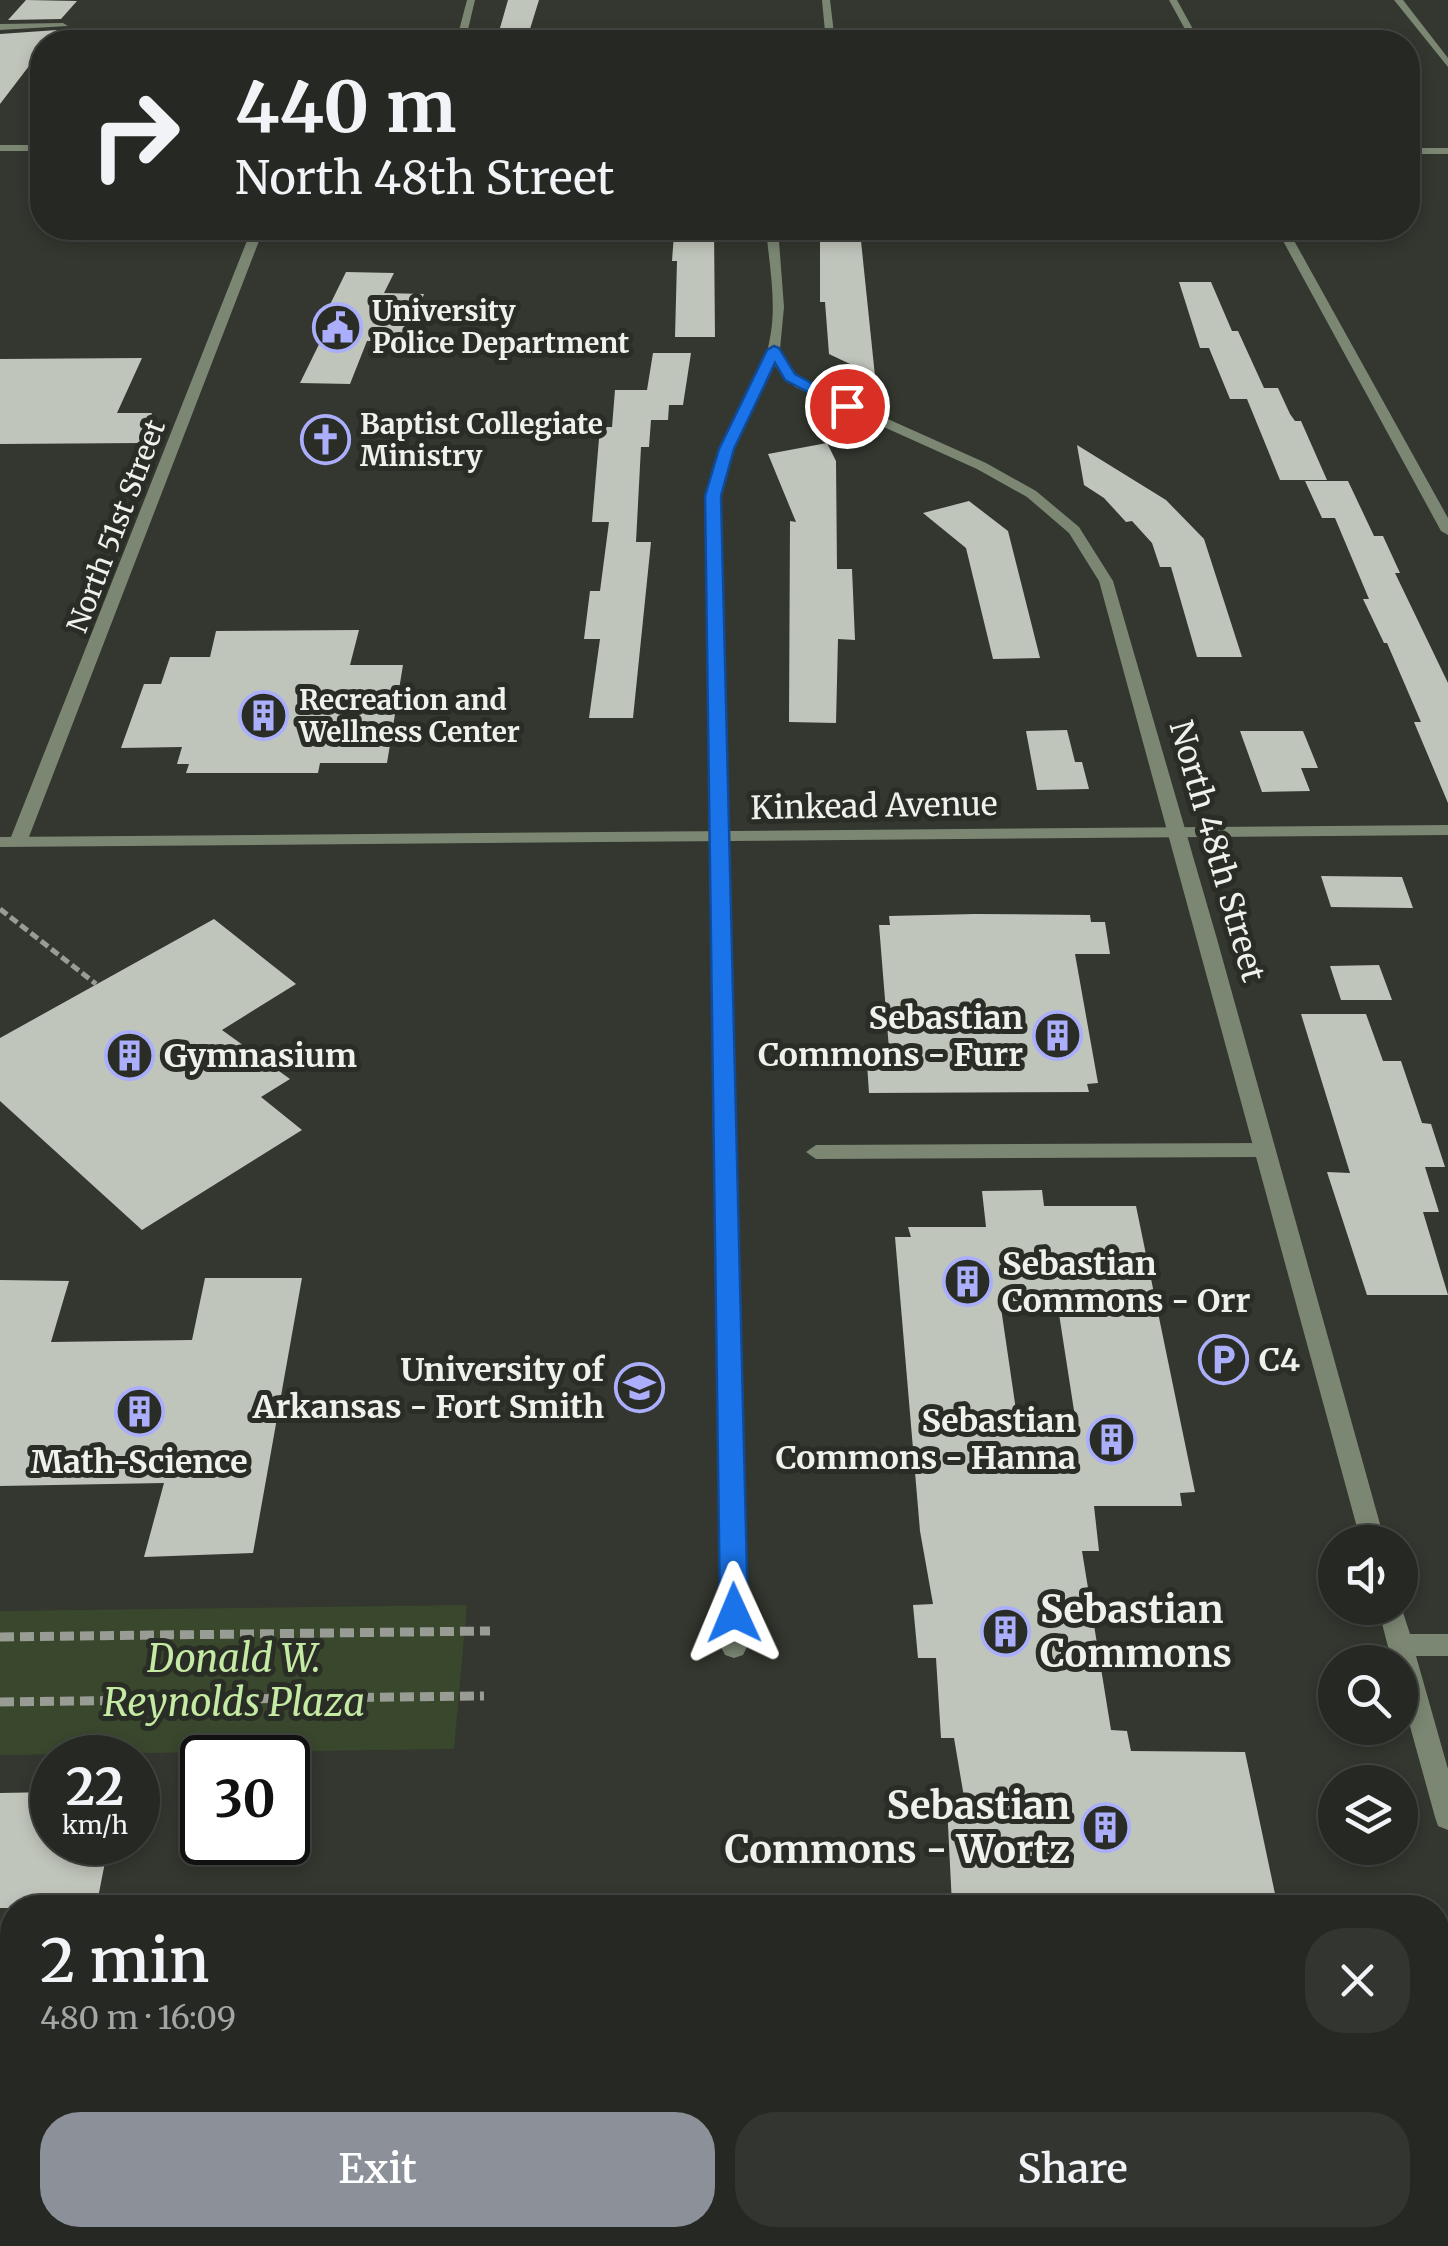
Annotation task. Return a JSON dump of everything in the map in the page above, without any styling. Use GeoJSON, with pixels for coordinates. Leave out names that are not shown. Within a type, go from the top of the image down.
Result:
{"type":"FeatureCollection","features":[{"type":"Feature","properties":{"kind":"street"},"geometry":{"type":"LineString","coordinates":[[463,30],[471,0]]}},
{"type":"Feature","properties":{"kind":"street"},"geometry":{"type":"LineString","coordinates":[[826,0],[830,30]]}},
{"type":"Feature","properties":{"kind":"street"},"geometry":{"type":"LineString","coordinates":[[1173,0],[1189,30]]}},
{"type":"Feature","properties":{"kind":"street"},"geometry":{"type":"LineString","coordinates":[[1398,0],[1448,64]]}},
{"type":"Feature","properties":{"kind":"street"},"geometry":{"type":"LineString","coordinates":[[0,27],[63,26]]}},
{"type":"Feature","properties":{"kind":"street"},"geometry":{"type":"LineString","coordinates":[[0,148],[30,148]]}},
{"type":"Feature","properties":{"kind":"street"},"geometry":{"type":"LineString","coordinates":[[1420,151],[1448,150]]}},
{"type":"Feature","properties":{"kind":"street","name":"North 51st Street"},"geometry":{"type":"LineString","coordinates":[[9,842],[253,240]]}},
{"type":"Feature","properties":{"kind":"street"},"geometry":{"type":"LineString","coordinates":[[734,1646],[713,496],[726,449],[774,350],[777,322],[773,240]]}},
{"type":"Feature","properties":{"kind":"street"},"geometry":{"type":"LineString","coordinates":[[1288,240],[1448,531]]}},
{"type":"Feature","properties":{"kind":"street","name":"North 48th Street"},"geometry":{"type":"LineString","coordinates":[[774,350],[778,362],[799,384],[1000,474],[1035,494],[1077,531],[1095,555],[1106,581],[1177,832],[1367,1525]]}},
{"type":"Feature","properties":{"kind":"street","name":"Kinkead Avenue"},"geometry":{"type":"LineString","coordinates":[[9,842],[1448,830]]}},
{"type":"Feature","properties":{"kind":"street"},"geometry":{"type":"LineString","coordinates":[[816,1152],[1266,1150]]}},
{"type":"Feature","properties":{"kind":"street"},"geometry":{"type":"LineString","coordinates":[[1395,1625],[1400,1645]]}},
{"type":"Feature","properties":{"kind":"street"},"geometry":{"type":"LineString","coordinates":[[1418,1645],[1448,1645]]}},
{"type":"Feature","properties":{"kind":"street"},"geometry":{"type":"LineString","coordinates":[[1418,1710],[1448,1817]]}},
{"type":"Feature","properties":{"kind":"path"},"geometry":{"type":"LineString","coordinates":[[0,909],[96,984]]}},
{"type":"Feature","properties":{"kind":"path"},"geometry":{"type":"LineString","coordinates":[[0,1638],[490,1631]]}},
{"type":"Feature","properties":{"kind":"path"},"geometry":{"type":"LineString","coordinates":[[0,1702],[484,1696]]}},
{"type":"Feature","properties":{"kind":"green space","name":"Donald W. Reynolds Plaza"},"geometry":{"type":"Polygon","coordinates":[[[467,1605],[454,1749],[310,1751],[310,1735],[180,1735],[180,1753],[160,1753],[160,1735],[30,1735],[30,1755],[0,1755],[0,1611],[467,1605]]]}},
{"type":"Feature","properties":{"kind":"building"},"geometry":{"type":"Polygon","coordinates":[[[26,0],[77,1],[61,19],[8,20],[26,0]]]}},
{"type":"Feature","properties":{"kind":"building"},"geometry":{"type":"Polygon","coordinates":[[[508,0],[539,0],[530,30],[499,30],[508,0]]]}},
{"type":"Feature","properties":{"kind":"building"},"geometry":{"type":"Polygon","coordinates":[[[30,32],[30,65],[0,104],[0,34],[30,32]]]}},
{"type":"Feature","properties":{"kind":"building"},"geometry":{"type":"Polygon","coordinates":[[[674,240],[714,240],[715,337],[675,337],[677,261],[672,261],[674,240]]]}},
{"type":"Feature","properties":{"kind":"building"},"geometry":{"type":"Polygon","coordinates":[[[820,240],[861,241],[875,376],[829,354],[825,302],[820,302],[820,240]]]}},
{"type":"Feature","properties":{"kind":"building"},"geometry":{"type":"Polygon","coordinates":[[[346,272],[394,273],[384,293],[424,294],[405,342],[367,341],[350,384],[300,383],[326,330],[317,331],[346,272]]]}},
{"type":"Feature","properties":{"kind":"building"},"geometry":{"type":"Polygon","coordinates":[[[1179,282],[1211,282],[1232,331],[1238,331],[1264,388],[1278,388],[1290,414],[1295,421],[1301,421],[1327,480],[1280,480],[1247,399],[1230,399],[1209,348],[1200,348],[1179,282]]]}},
{"type":"Feature","properties":{"kind":"building"},"geometry":{"type":"Polygon","coordinates":[[[653,353],[691,353],[683,405],[669,405],[668,420],[651,420],[649,447],[641,447],[636,542],[651,542],[633,718],[589,718],[600,639],[584,639],[590,591],[600,591],[609,522],[592,522],[600,427],[612,427],[615,390],[647,390],[653,353]]]}},
{"type":"Feature","properties":{"kind":"building"},"geometry":{"type":"Polygon","coordinates":[[[142,358],[117,413],[152,413],[142,443],[0,444],[0,359],[142,358]]]}},
{"type":"Feature","properties":{"kind":"building"},"geometry":{"type":"Polygon","coordinates":[[[827,443],[836,461],[837,569],[852,569],[855,640],[838,639],[836,723],[789,722],[790,521],[796,522],[768,454],[827,443]]]}},
{"type":"Feature","properties":{"kind":"building"},"geometry":{"type":"Polygon","coordinates":[[[1077,445],[1166,500],[1204,539],[1242,657],[1197,657],[1171,567],[1160,567],[1152,543],[1132,521],[1126,522],[1104,498],[1084,485],[1077,445]]]}},
{"type":"Feature","properties":{"kind":"building"},"geometry":{"type":"Polygon","coordinates":[[[1305,481],[1348,481],[1374,536],[1383,536],[1400,573],[1395,573],[1448,683],[1448,803],[1414,722],[1421,722],[1363,599],[1369,599],[1335,518],[1322,518],[1305,481]]]}},
{"type":"Feature","properties":{"kind":"building"},"geometry":{"type":"Polygon","coordinates":[[[969,501],[1008,531],[1040,658],[993,659],[966,548],[923,513],[969,501]]]}},
{"type":"Feature","properties":{"kind":"building","name":"Recreation and Wellness Center"},"geometry":{"type":"Polygon","coordinates":[[[359,630],[350,665],[403,665],[387,763],[320,763],[318,773],[186,773],[189,764],[177,764],[182,747],[121,748],[144,684],[161,684],[170,657],[210,657],[216,631],[359,630]]]}},
{"type":"Feature","properties":{"kind":"building"},"geometry":{"type":"Polygon","coordinates":[[[1067,730],[1075,762],[1082,762],[1089,789],[1037,790],[1026,731],[1067,730]]]}},
{"type":"Feature","properties":{"kind":"building"},"geometry":{"type":"Polygon","coordinates":[[[1240,731],[1303,731],[1318,768],[1301,768],[1310,791],[1262,792],[1240,731]]]}},
{"type":"Feature","properties":{"kind":"building"},"geometry":{"type":"Polygon","coordinates":[[[1321,876],[1402,877],[1413,908],[1331,907],[1321,876]]]}},
{"type":"Feature","properties":{"kind":"building"},"geometry":{"type":"Polygon","coordinates":[[[1090,915],[1091,922],[1105,922],[1110,954],[1075,954],[1098,1083],[1087,1084],[1089,1092],[869,1093],[866,1049],[889,1049],[879,925],[890,925],[889,916],[1090,915]]]}},
{"type":"Feature","properties":{"kind":"building","name":"Gymnasium"},"geometry":{"type":"Polygon","coordinates":[[[214,919],[296,984],[222,1030],[290,1079],[261,1097],[302,1130],[142,1230],[0,1101],[0,1038],[214,919]]]}},
{"type":"Feature","properties":{"kind":"building"},"geometry":{"type":"Polygon","coordinates":[[[1379,965],[1392,1000],[1341,1000],[1330,966],[1379,965]]]}},
{"type":"Feature","properties":{"kind":"building"},"geometry":{"type":"Polygon","coordinates":[[[1301,1014],[1366,1014],[1383,1061],[1401,1061],[1422,1123],[1431,1124],[1445,1167],[1425,1167],[1439,1212],[1423,1212],[1448,1295],[1367,1295],[1327,1172],[1350,1173],[1301,1014]]]}},
{"type":"Feature","properties":{"kind":"building"},"geometry":{"type":"Polygon","coordinates":[[[1042,1190],[1044,1206],[1136,1206],[1195,1492],[1180,1493],[1182,1506],[1094,1506],[1099,1551],[1082,1551],[1111,1730],[1127,1731],[1131,1751],[1245,1752],[1275,1895],[952,1895],[947,1805],[965,1803],[954,1738],[941,1738],[936,1658],[918,1658],[913,1605],[933,1604],[920,1531],[895,1237],[911,1237],[908,1227],[986,1227],[982,1191],[1042,1190]],[[1000,1301],[1017,1417],[1075,1417],[1057,1301],[1000,1301]]]}},
{"type":"Feature","properties":{"kind":"building","name":"Math-Science"},"geometry":{"type":"Polygon","coordinates":[[[205,1278],[302,1278],[253,1553],[144,1557],[164,1483],[0,1486],[0,1280],[69,1281],[51,1342],[192,1340],[205,1278]]]}},
{"type":"Feature","properties":{"kind":"building"},"geometry":{"type":"Polygon","coordinates":[[[30,1792],[30,1865],[104,1865],[99,1895],[0,1895],[0,1793],[30,1792]]]}},
{"type":"Feature","properties":{"kind":"place","name":"University Police Department"},"geometry":{"type":"Point","coordinates":[337,327]}},
{"type":"Feature","properties":{"kind":"place","name":"Baptist Collegiate Ministry"},"geometry":{"type":"Point","coordinates":[325,440]}},
{"type":"Feature","properties":{"kind":"place","name":"Recreation and Wellness Center"},"geometry":{"type":"Point","coordinates":[264,716]}},
{"type":"Feature","properties":{"kind":"place","name":"Sebastian Commons - Furr"},"geometry":{"type":"Point","coordinates":[1058,1036]}},
{"type":"Feature","properties":{"kind":"place","name":"Gymnasium"},"geometry":{"type":"Point","coordinates":[129,1056]}},
{"type":"Feature","properties":{"kind":"place","name":"Sebastian Commons - Orr"},"geometry":{"type":"Point","coordinates":[967,1282]}},
{"type":"Feature","properties":{"kind":"place","name":"C4"},"geometry":{"type":"Point","coordinates":[1224,1360]}},
{"type":"Feature","properties":{"kind":"place","name":"University of Arkansas - Fort Smith"},"geometry":{"type":"Point","coordinates":[639,1388]}},
{"type":"Feature","properties":{"kind":"place","name":"Math-Science"},"geometry":{"type":"Point","coordinates":[139,1412]}},
{"type":"Feature","properties":{"kind":"place","name":"Sebastian Commons - Hanna"},"geometry":{"type":"Point","coordinates":[1111,1439]}},
{"type":"Feature","properties":{"kind":"place","name":"Sebastian Commons"},"geometry":{"type":"Point","coordinates":[1005,1631]}},
{"type":"Feature","properties":{"kind":"place","name":"Sebastian Commons - Wortz"},"geometry":{"type":"Point","coordinates":[1105,1827]}},
{"type":"Feature","properties":{"kind":"route"},"geometry":{"type":"LineString","coordinates":[[734,1613],[713,496],[726,449],[774,350],[778,362],[799,384],[847,406]]}}]}
